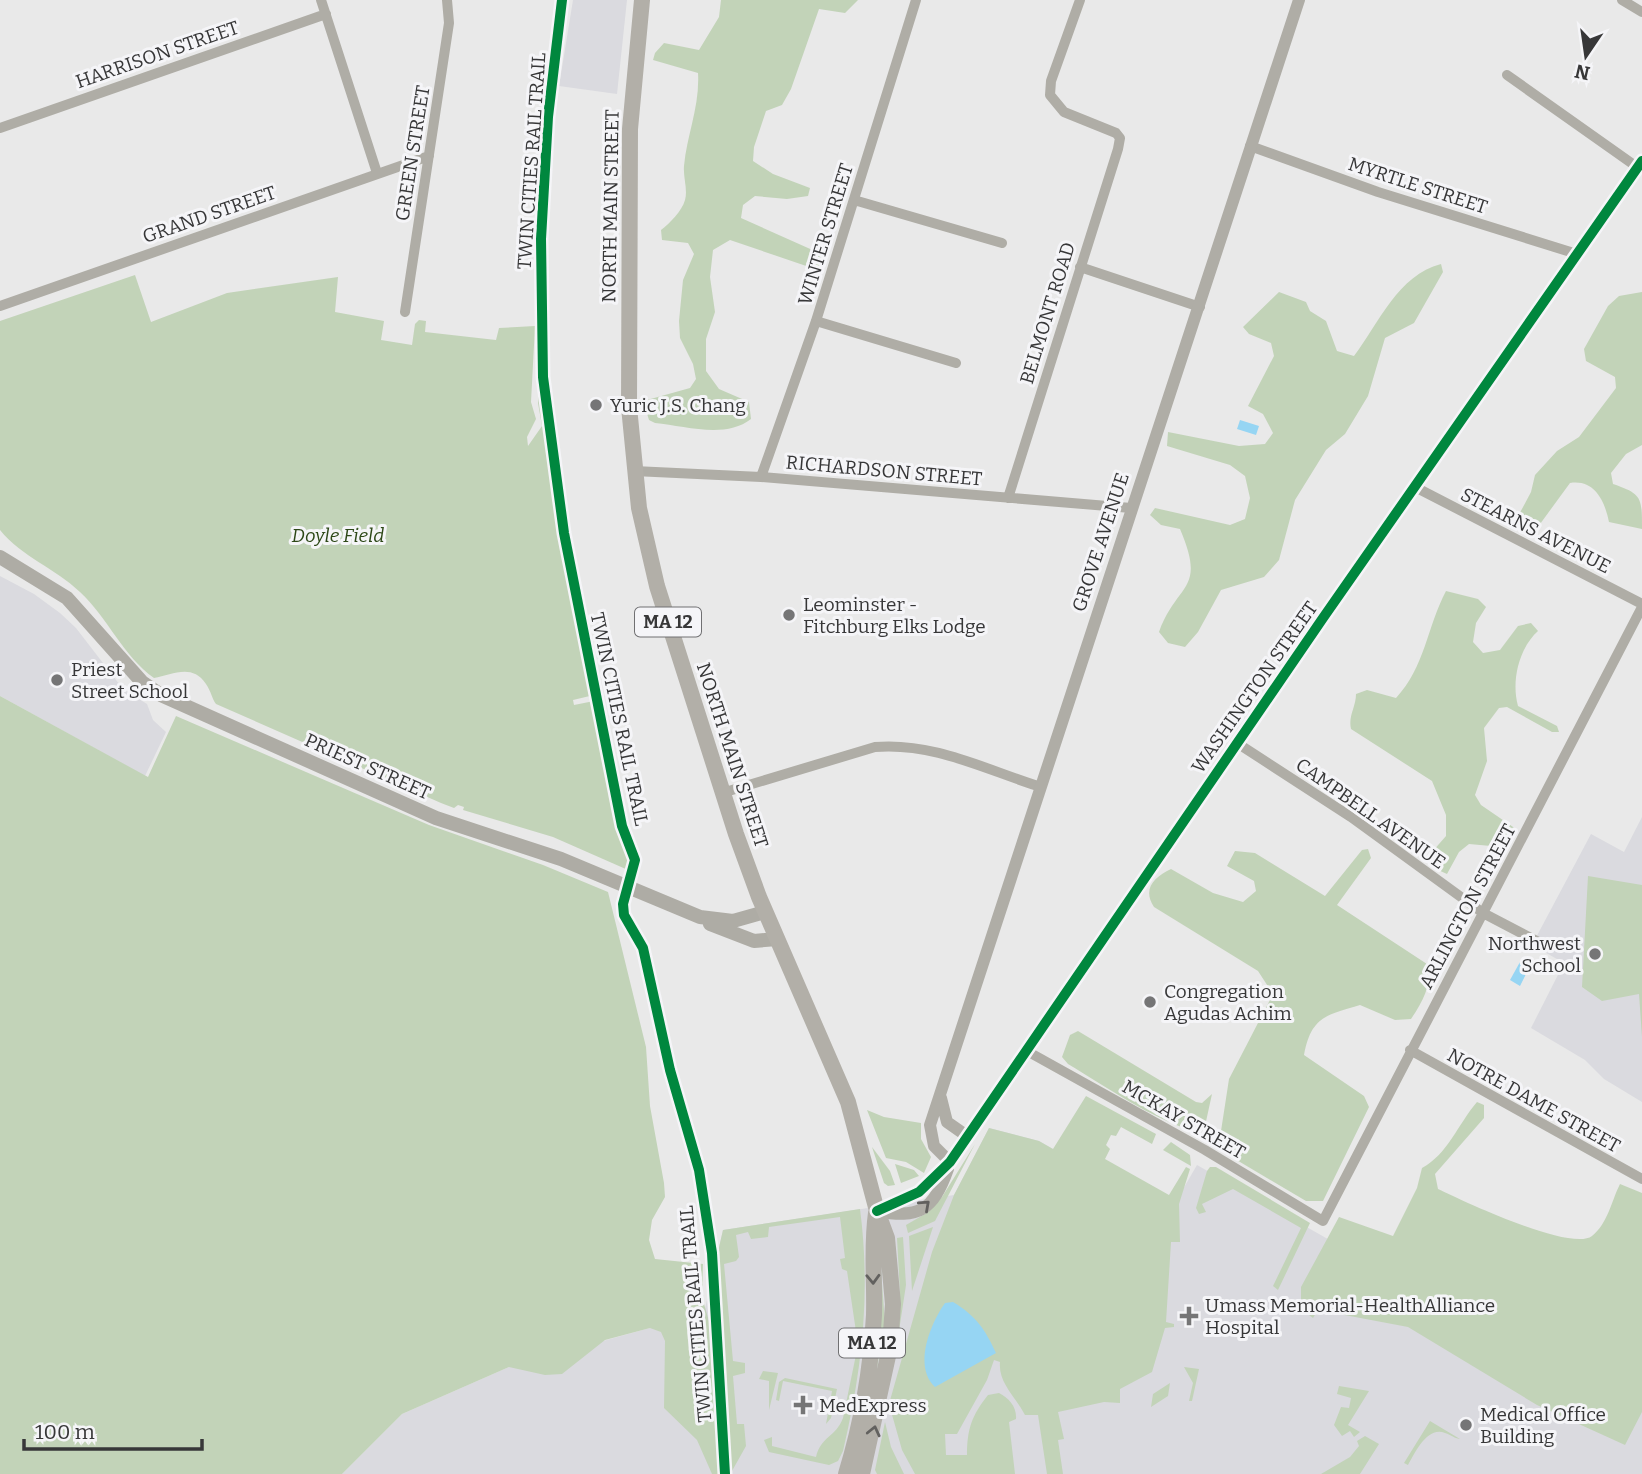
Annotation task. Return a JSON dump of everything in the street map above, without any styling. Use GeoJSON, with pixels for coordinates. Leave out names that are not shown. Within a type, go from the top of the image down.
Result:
{"type":"FeatureCollection","features":[{"type":"Feature","properties":{"kind":"main road","name":"NORTH MAIN STREET"},"geometry":{"type":"LineString","coordinates":[[642,0],[631,129],[629,408],[634,471],[643,531],[657,586],[722,793],[765,912],[848,1102],[877,1211],[887,1238],[892,1322],[884,1387],[862,1474]]}},
{"type":"Feature","properties":{"kind":"main road","name":"PRIEST STREET"},"geometry":{"type":"LineString","coordinates":[[0,557],[67,598],[142,682],[161,695],[436,818],[561,859],[700,917],[733,920],[765,912]]}},
{"type":"Feature","properties":{"kind":"main road"},"geometry":{"type":"LineString","coordinates":[[700,917],[748,939],[762,942],[777,939]]}},
{"type":"Feature","properties":{"kind":"main road","name":"NORTH MAIN STREET"},"geometry":{"type":"LineString","coordinates":[[846,1474],[869,1368],[874,1314],[872,1243],[877,1211]]}},
{"type":"Feature","properties":{"kind":"street"},"geometry":{"type":"LineString","coordinates":[[321,0],[377,173]]}},
{"type":"Feature","properties":{"kind":"street","name":"GREEN STREET"},"geometry":{"type":"LineString","coordinates":[[405,312],[449,23],[447,0]]}},
{"type":"Feature","properties":{"kind":"street","name":"WINTER STREET"},"geometry":{"type":"LineString","coordinates":[[761,477],[816,321],[916,0]]}},
{"type":"Feature","properties":{"kind":"street","name":"BELMONT ROAD"},"geometry":{"type":"LineString","coordinates":[[1008,498],[1119,138],[1116,133],[1064,112],[1050,95],[1051,82],[1080,0]]}},
{"type":"Feature","properties":{"kind":"street","name":"GROVE AVENUE"},"geometry":{"type":"LineString","coordinates":[[950,1162],[934,1146],[929,1132],[1299,0]]}},
{"type":"Feature","properties":{"kind":"street"},"geometry":{"type":"LineString","coordinates":[[1622,0],[1642,12]]}},
{"type":"Feature","properties":{"kind":"street","name":"HARRISON STREET"},"geometry":{"type":"LineString","coordinates":[[0,128],[326,14]]}},
{"type":"Feature","properties":{"kind":"street"},"geometry":{"type":"LineString","coordinates":[[1507,75],[1640,164]]}},
{"type":"Feature","properties":{"kind":"street","name":"MYRTLE STREET"},"geometry":{"type":"LineString","coordinates":[[1250,146],[1378,192],[1577,254]]}},
{"type":"Feature","properties":{"kind":"street","name":"GRAND STREET"},"geometry":{"type":"LineString","coordinates":[[0,306],[429,156]]}},
{"type":"Feature","properties":{"kind":"street","name":"WASHINGTON STREET"},"geometry":{"type":"LineString","coordinates":[[877,1211],[907,1216],[920,1211],[939,1191],[950,1162],[967,1136],[1640,164]]}},
{"type":"Feature","properties":{"kind":"street"},"geometry":{"type":"LineString","coordinates":[[854,200],[1002,243]]}},
{"type":"Feature","properties":{"kind":"street"},"geometry":{"type":"LineString","coordinates":[[1080,267],[1200,307]]}},
{"type":"Feature","properties":{"kind":"street"},"geometry":{"type":"LineString","coordinates":[[816,321],[956,363]]}},
{"type":"Feature","properties":{"kind":"street","name":"RICHARDSON STREET"},"geometry":{"type":"LineString","coordinates":[[634,471],[761,477],[1131,508]]}},
{"type":"Feature","properties":{"kind":"street","name":"STEARNS AVENUE"},"geometry":{"type":"LineString","coordinates":[[1415,487],[1642,605]]}},
{"type":"Feature","properties":{"kind":"street","name":"ARLINGTON STREET"},"geometry":{"type":"LineString","coordinates":[[1323,1221],[1642,605]]}},
{"type":"Feature","properties":{"kind":"street","name":"CAMPBELL AVENUE"},"geometry":{"type":"LineString","coordinates":[[1237,743],[1351,817],[1483,913],[1548,947]]}},
{"type":"Feature","properties":{"kind":"street"},"geometry":{"type":"LineString","coordinates":[[722,793],[875,747],[889,746],[930,750],[1041,787]]}},
{"type":"Feature","properties":{"kind":"street","name":"MCKAY STREET"},"geometry":{"type":"LineString","coordinates":[[1026,1050],[1205,1150],[1323,1221]]}},
{"type":"Feature","properties":{"kind":"street","name":"NOTRE DAME STREET"},"geometry":{"type":"LineString","coordinates":[[1410,1050],[1642,1180]]}},
{"type":"Feature","properties":{"kind":"street"},"geometry":{"type":"LineString","coordinates":[[941,1098],[944,1118],[967,1136]]}},
{"type":"Feature","properties":{"kind":"street","name":"WASHINGTON STREET"},"geometry":{"type":"LineString","coordinates":[[877,1211],[919,1192],[950,1162]]}},
{"type":"Feature","properties":{"kind":"shaded area"},"geometry":{"type":"Polygon","coordinates":[[[573,0],[627,0],[617,94],[559,86],[573,0]]]}},
{"type":"Feature","properties":{"kind":"shaded area","name":"Priest Street School"},"geometry":{"type":"Polygon","coordinates":[[[0,576],[34,594],[60,613],[76,628],[123,689],[147,704],[153,720],[166,732],[145,776],[0,696],[0,576]]]}},
{"type":"Feature","properties":{"kind":"shaded area","name":"Northwest School"},"geometry":{"type":"Polygon","coordinates":[[[1642,817],[1642,1102],[1604,1079],[1585,1060],[1531,1028],[1564,963],[1532,945],[1591,834],[1624,852],[1642,817]]]}},
{"type":"Feature","properties":{"kind":"shaded area","name":"Umass Memorial-HealthAlliance Hospital"},"geometry":{"type":"Polygon","coordinates":[[[989,1128],[1039,1141],[1168,1215],[1197,1165],[1605,1396],[1642,1334],[1642,1474],[342,1474],[402,1414],[509,1367],[704,1313],[723,1230],[954,1195],[989,1128]]]}},
{"type":"Feature","properties":{"kind":"green space"},"geometry":{"type":"Polygon","coordinates":[[[721,0],[858,0],[845,13],[819,9],[791,89],[782,105],[766,111],[754,147],[753,161],[773,174],[810,188],[808,196],[787,199],[755,196],[743,205],[741,218],[817,252],[824,263],[815,269],[730,240],[713,250],[710,277],[715,312],[706,339],[706,371],[719,389],[749,402],[751,419],[730,428],[705,430],[655,423],[649,420],[645,407],[647,400],[690,388],[696,379],[693,364],[680,338],[679,321],[683,280],[694,254],[688,243],[662,240],[661,230],[675,216],[685,200],[684,166],[697,97],[698,73],[653,60],[655,53],[664,43],[699,50],[719,17],[721,0]]]}},
{"type":"Feature","properties":{"kind":"green space"},"geometry":{"type":"Polygon","coordinates":[[[1441,264],[1443,272],[1414,323],[1385,338],[1368,396],[1345,434],[1326,450],[1295,500],[1279,560],[1264,577],[1221,590],[1198,632],[1185,647],[1168,643],[1159,632],[1186,585],[1191,565],[1180,529],[1161,525],[1150,515],[1155,508],[1230,525],[1245,519],[1250,498],[1245,476],[1230,465],[1167,446],[1168,432],[1239,446],[1265,444],[1273,433],[1263,414],[1248,406],[1274,356],[1271,343],[1249,334],[1243,327],[1279,292],[1306,302],[1310,311],[1326,321],[1337,351],[1354,356],[1401,289],[1413,278],[1441,264]]]}},
{"type":"Feature","properties":{"kind":"green space","name":"Doyle Field"},"geometry":{"type":"Polygon","coordinates":[[[135,275],[151,322],[227,293],[338,277],[335,312],[384,321],[381,340],[412,345],[415,324],[419,320],[426,321],[425,332],[496,340],[499,328],[535,326],[531,402],[536,419],[527,437],[528,446],[542,426],[538,403],[539,388],[561,535],[594,695],[573,700],[574,705],[594,701],[618,826],[631,859],[628,870],[553,837],[463,810],[464,807],[458,805],[454,808],[441,803],[216,704],[206,684],[194,674],[182,672],[154,678],[133,659],[80,592],[18,548],[0,530],[0,321],[135,275]]]}},
{"type":"Feature","properties":{"kind":"green space"},"geometry":{"type":"Polygon","coordinates":[[[1642,292],[1642,445],[1626,454],[1611,473],[1613,484],[1630,491],[1638,498],[1642,510],[1642,529],[1609,522],[1605,507],[1592,488],[1570,483],[1532,535],[1518,528],[1515,522],[1531,492],[1535,475],[1557,451],[1579,437],[1616,388],[1615,377],[1586,361],[1584,349],[1608,306],[1619,296],[1642,292]]]}},
{"type":"Feature","properties":{"kind":"green space"},"geometry":{"type":"Polygon","coordinates":[[[1446,591],[1478,599],[1486,607],[1476,623],[1473,642],[1483,653],[1500,650],[1518,626],[1531,623],[1538,631],[1526,646],[1518,666],[1518,706],[1557,726],[1559,732],[1552,732],[1507,707],[1499,708],[1484,728],[1487,761],[1475,795],[1481,805],[1516,829],[1502,847],[1469,844],[1459,852],[1447,874],[1436,869],[1431,862],[1432,852],[1446,836],[1446,815],[1432,781],[1351,729],[1350,724],[1356,694],[1367,690],[1396,698],[1406,686],[1420,660],[1446,591]]]}},
{"type":"Feature","properties":{"kind":"green space"},"geometry":{"type":"Polygon","coordinates":[[[0,696],[148,777],[176,716],[429,825],[543,865],[608,892],[646,1047],[650,1106],[664,1183],[665,1197],[652,1220],[649,1240],[655,1259],[703,1264],[702,1297],[711,1328],[720,1474],[712,1474],[697,1440],[664,1408],[665,1341],[661,1332],[650,1328],[605,1340],[562,1374],[545,1375],[509,1367],[402,1414],[342,1474],[0,1474],[0,696]]]}},
{"type":"Feature","properties":{"kind":"green space"},"geometry":{"type":"Polygon","coordinates":[[[1368,849],[1371,858],[1337,905],[1430,966],[1429,981],[1411,1019],[1395,1020],[1360,1005],[1329,1015],[1316,1025],[1311,1033],[1304,1055],[1364,1096],[1369,1107],[1323,1201],[1306,1201],[1235,1159],[1219,1144],[1229,1079],[1273,994],[1258,971],[1154,907],[1149,895],[1150,889],[1159,876],[1171,869],[1213,893],[1243,902],[1256,891],[1254,881],[1227,866],[1235,851],[1255,853],[1325,896],[1362,850],[1368,849]]]}},
{"type":"Feature","properties":{"kind":"green space"},"geometry":{"type":"Polygon","coordinates":[[[1588,876],[1642,885],[1642,1037],[1639,994],[1602,1001],[1582,987],[1588,876]]]}},
{"type":"Feature","properties":{"kind":"green space"},"geometry":{"type":"Polygon","coordinates":[[[1078,1031],[1196,1102],[1202,1103],[1212,1094],[1205,1126],[1196,1132],[1162,1119],[1068,1064],[1062,1057],[1070,1035],[1078,1031]]]}},
{"type":"Feature","properties":{"kind":"green space"},"geometry":{"type":"Polygon","coordinates":[[[1086,1096],[1156,1134],[1152,1144],[1121,1127],[1116,1136],[1111,1135],[1106,1145],[1110,1149],[1105,1159],[1169,1195],[1186,1167],[1190,1169],[1179,1204],[1180,1242],[1171,1242],[1166,1322],[1174,1324],[1174,1327],[1165,1328],[1152,1372],[1120,1389],[1120,1403],[1104,1402],[1058,1412],[1064,1439],[1058,1440],[1063,1474],[1047,1474],[1038,1415],[1025,1415],[1002,1377],[1000,1362],[994,1360],[987,1380],[957,1434],[945,1434],[946,1455],[967,1455],[969,1430],[974,1416],[988,1395],[999,1393],[1009,1400],[1015,1411],[1016,1419],[1009,1422],[1015,1474],[915,1474],[902,1450],[889,1404],[932,1252],[954,1195],[989,1128],[1039,1141],[1053,1149],[1086,1096]]]}},
{"type":"Feature","properties":{"kind":"green space"},"geometry":{"type":"Polygon","coordinates":[[[1477,1102],[1484,1105],[1484,1118],[1435,1174],[1438,1189],[1516,1223],[1563,1237],[1580,1239],[1592,1236],[1602,1225],[1620,1184],[1642,1193],[1642,1412],[1625,1445],[1537,1405],[1408,1327],[1318,1310],[1313,1318],[1301,1309],[1301,1287],[1339,1217],[1393,1236],[1417,1188],[1422,1168],[1446,1147],[1477,1102]]]}},
{"type":"Feature","properties":{"kind":"green space"},"geometry":{"type":"Polygon","coordinates":[[[867,1110],[884,1117],[921,1123],[921,1139],[931,1157],[924,1173],[906,1162],[886,1158],[867,1110]]]}},
{"type":"Feature","properties":{"kind":"green space"},"geometry":{"type":"Polygon","coordinates":[[[1171,1142],[1190,1155],[1191,1166],[1163,1150],[1171,1142]]]}},
{"type":"Feature","properties":{"kind":"green space"},"geometry":{"type":"Polygon","coordinates":[[[975,1144],[935,1221],[908,1233],[906,1225],[925,1214],[942,1197],[975,1144]]]}},
{"type":"Feature","properties":{"kind":"green space"},"geometry":{"type":"Polygon","coordinates":[[[872,1147],[890,1171],[895,1185],[888,1186],[884,1183],[872,1147]]]}},
{"type":"Feature","properties":{"kind":"green space"},"geometry":{"type":"Polygon","coordinates":[[[895,1164],[914,1170],[919,1176],[901,1183],[895,1164]]]}},
{"type":"Feature","properties":{"kind":"green space"},"geometry":{"type":"Polygon","coordinates":[[[1210,1167],[1216,1167],[1310,1223],[1278,1290],[1273,1286],[1301,1228],[1233,1189],[1202,1204],[1206,1212],[1199,1214],[1196,1208],[1207,1171],[1210,1167]]]}},
{"type":"Feature","properties":{"kind":"green space"},"geometry":{"type":"Polygon","coordinates":[[[860,1209],[865,1271],[860,1361],[843,1451],[838,1461],[829,1465],[769,1452],[764,1440],[772,1437],[772,1446],[816,1457],[821,1445],[837,1429],[843,1418],[858,1345],[847,1271],[842,1269],[840,1259],[845,1258],[840,1217],[769,1227],[768,1237],[751,1239],[748,1232],[736,1235],[739,1257],[736,1261],[724,1264],[733,1361],[745,1363],[745,1373],[733,1376],[737,1424],[744,1424],[746,1446],[732,1471],[728,1470],[725,1349],[717,1256],[723,1230],[860,1209]]]}},
{"type":"Feature","properties":{"kind":"green space"},"geometry":{"type":"Polygon","coordinates":[[[933,1227],[912,1291],[909,1236],[933,1227]]]}},
{"type":"Feature","properties":{"kind":"green space"},"geometry":{"type":"Polygon","coordinates":[[[903,1237],[906,1285],[897,1344],[900,1293],[897,1238],[903,1237]]]}},
{"type":"Feature","properties":{"kind":"green space"},"geometry":{"type":"Polygon","coordinates":[[[879,1244],[885,1323],[874,1385],[879,1244]]]}},
{"type":"Feature","properties":{"kind":"green space"},"geometry":{"type":"Polygon","coordinates":[[[1184,1367],[1199,1369],[1192,1401],[1189,1401],[1193,1383],[1184,1367]]]}},
{"type":"Feature","properties":{"kind":"green space"},"geometry":{"type":"Polygon","coordinates":[[[763,1371],[778,1373],[769,1410],[769,1381],[759,1379],[763,1371]]]}},
{"type":"Feature","properties":{"kind":"green space"},"geometry":{"type":"Polygon","coordinates":[[[785,1378],[837,1389],[831,1418],[826,1424],[832,1391],[783,1381],[779,1401],[776,1400],[779,1382],[785,1378]]]}},
{"type":"Feature","properties":{"kind":"green space"},"geometry":{"type":"Polygon","coordinates":[[[1170,1383],[1168,1396],[1151,1407],[1153,1394],[1170,1383]]]}},
{"type":"Feature","properties":{"kind":"green space"},"geometry":{"type":"Polygon","coordinates":[[[1339,1386],[1369,1391],[1348,1425],[1360,1432],[1354,1437],[1350,1431],[1342,1436],[1334,1425],[1341,1407],[1349,1408],[1351,1398],[1337,1394],[1339,1386]]]}},
{"type":"Feature","properties":{"kind":"green space"},"geometry":{"type":"Polygon","coordinates":[[[1430,1421],[1460,1439],[1445,1433],[1433,1433],[1422,1442],[1408,1465],[1404,1463],[1430,1421]]]}},
{"type":"Feature","properties":{"kind":"green space"},"geometry":{"type":"Polygon","coordinates":[[[885,1422],[891,1447],[904,1474],[877,1474],[875,1470],[885,1422]]]}},
{"type":"Feature","properties":{"kind":"green space"},"geometry":{"type":"Polygon","coordinates":[[[1365,1436],[1379,1444],[1360,1474],[1321,1474],[1350,1457],[1359,1446],[1357,1441],[1365,1436]]]}},
{"type":"Feature","properties":{"kind":"water"},"geometry":{"type":"Polygon","coordinates":[[[1240,420],[1259,426],[1256,435],[1237,429],[1240,420]]]}},
{"type":"Feature","properties":{"kind":"water"},"geometry":{"type":"Polygon","coordinates":[[[1520,962],[1529,968],[1520,986],[1510,980],[1520,962]]]}},
{"type":"Feature","properties":{"kind":"water"},"geometry":{"type":"Polygon","coordinates":[[[953,1302],[979,1324],[996,1353],[935,1387],[928,1379],[925,1368],[926,1345],[939,1312],[945,1303],[953,1302]]]}},
{"type":"Feature","properties":{"kind":"cycle path","name":"TWIN CITIES RAIL TRAIL"},"geometry":{"type":"LineString","coordinates":[[562,0],[548,117],[541,239],[543,377],[564,533],[622,826],[635,860],[623,904],[624,915],[643,948],[670,1070],[699,1170],[712,1253],[725,1474]]}},
{"type":"Feature","properties":{"kind":"cycle path"},"geometry":{"type":"LineString","coordinates":[[877,1211],[919,1192],[950,1162],[1323,618],[1642,161]]}},
{"type":"Feature","properties":{"kind":"place","name":"Yuric J.S. Chang"},"geometry":{"type":"Point","coordinates":[596,405]}},
{"type":"Feature","properties":{"kind":"place","name":"Leominster - Fitchburg Elks Lodge"},"geometry":{"type":"Point","coordinates":[789,615]}},
{"type":"Feature","properties":{"kind":"place","name":"Priest Street School"},"geometry":{"type":"Point","coordinates":[57,680]}},
{"type":"Feature","properties":{"kind":"place","name":"Northwest School"},"geometry":{"type":"Point","coordinates":[1595,954]}},
{"type":"Feature","properties":{"kind":"place","name":"Congregation Agudas Achim"},"geometry":{"type":"Point","coordinates":[1150,1002]}},
{"type":"Feature","properties":{"kind":"place","name":"Umass Memorial-HealthAlliance Hospital"},"geometry":{"type":"Point","coordinates":[1189,1316]}},
{"type":"Feature","properties":{"kind":"place","name":"MedExpress"},"geometry":{"type":"Point","coordinates":[803,1405]}},
{"type":"Feature","properties":{"kind":"place","name":"Medical Office Building"},"geometry":{"type":"Point","coordinates":[1466,1425]}}]}
